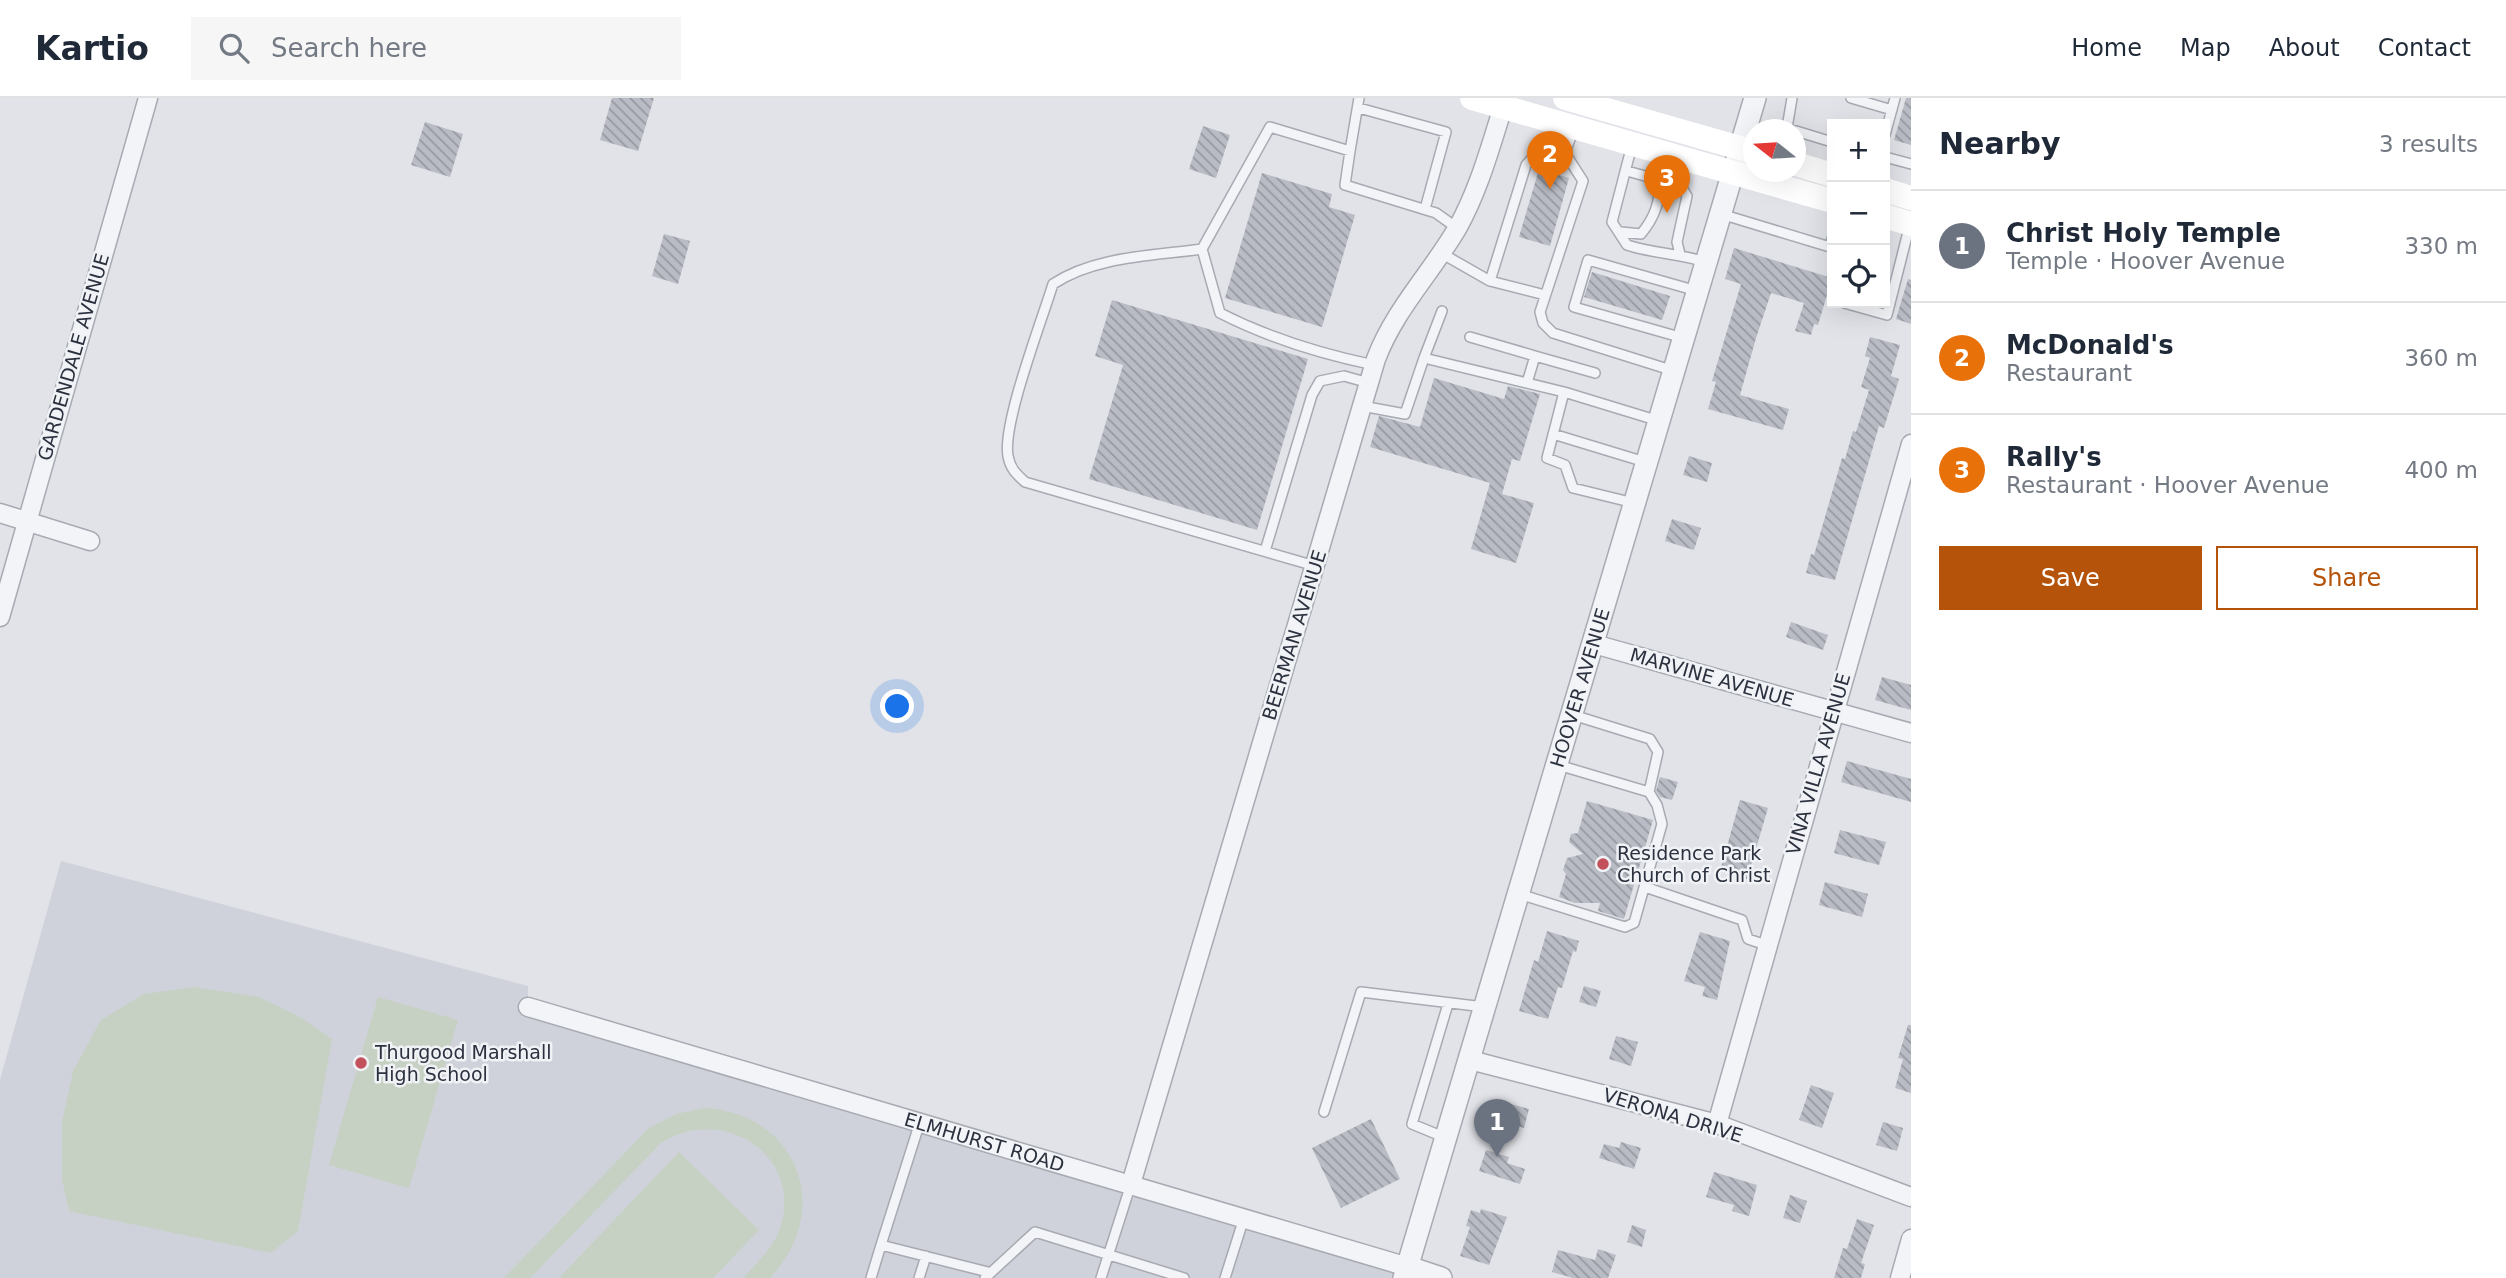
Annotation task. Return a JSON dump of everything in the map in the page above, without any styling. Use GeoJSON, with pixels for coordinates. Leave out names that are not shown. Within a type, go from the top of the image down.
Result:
{"type":"FeatureCollection","features":[{"type":"Feature","properties":{"kind":"main road"},"geometry":{"type":"LineString","coordinates":[[1472,98],[1827,200]]}},
{"type":"Feature","properties":{"kind":"main road"},"geometry":{"type":"LineString","coordinates":[[1565,98],[1743,149]]}},
{"type":"Feature","properties":{"kind":"main road"},"geometry":{"type":"LineString","coordinates":[[1806,167],[1827,173]]}},
{"type":"Feature","properties":{"kind":"main road"},"geometry":{"type":"LineString","coordinates":[[1890,192],[1911,198]]}},
{"type":"Feature","properties":{"kind":"main road"},"geometry":{"type":"LineString","coordinates":[[1890,218],[1911,224]]}},
{"type":"Feature","properties":{"kind":"street","name":"GARDENDALE AVENUE"},"geometry":{"type":"LineString","coordinates":[[0,617],[148,98]]}},
{"type":"Feature","properties":{"kind":"street","name":"HOOVER AVENUE"},"geometry":{"type":"LineString","coordinates":[[1752,119],[1755,98]]}},
{"type":"Feature","properties":{"kind":"street","name":"BEERMAN AVENUE"},"geometry":{"type":"LineString","coordinates":[[1131,1184],[1374,365],[1391,326],[1457,228],[1481,178],[1503,107]]}},
{"type":"Feature","properties":{"kind":"street","name":"HOOVER AVENUE"},"geometry":{"type":"LineString","coordinates":[[1406,1272],[1594,644],[1731,172],[1743,156]]}},
{"type":"Feature","properties":{"kind":"street","name":"VINA VILLA AVENUE"},"geometry":{"type":"LineString","coordinates":[[1717,1124],[1911,444]]}},
{"type":"Feature","properties":{"kind":"street"},"geometry":{"type":"LineString","coordinates":[[0,513],[90,541]]}},
{"type":"Feature","properties":{"kind":"street","name":"MARVINE AVENUE"},"geometry":{"type":"LineString","coordinates":[[1594,644],[1911,733]]}},
{"type":"Feature","properties":{"kind":"street","name":"ELMHURST ROAD"},"geometry":{"type":"LineString","coordinates":[[528,1007],[1244,1218],[1406,1272],[1441,1278]]}},
{"type":"Feature","properties":{"kind":"street","name":"VERONA DRIVE"},"geometry":{"type":"LineString","coordinates":[[1469,1060],[1717,1124],[1911,1197]]}},
{"type":"Feature","properties":{"kind":"street"},"geometry":{"type":"LineString","coordinates":[[1899,1278],[1911,1239]]}},
{"type":"Feature","properties":{"kind":"lane"},"geometry":{"type":"LineString","coordinates":[[1359,98],[1345,185],[1424,209],[1457,228]]}},
{"type":"Feature","properties":{"kind":"lane"},"geometry":{"type":"LineString","coordinates":[[1788,119],[1792,98]]}},
{"type":"Feature","properties":{"kind":"lane"},"geometry":{"type":"LineString","coordinates":[[1851,98],[1892,110]]}},
{"type":"Feature","properties":{"kind":"lane"},"geometry":{"type":"LineString","coordinates":[[1889,119],[1895,98]]}},
{"type":"Feature","properties":{"kind":"lane"},"geometry":{"type":"LineString","coordinates":[[1359,108],[1446,132],[1424,209]]}},
{"type":"Feature","properties":{"kind":"lane"},"geometry":{"type":"LineString","coordinates":[[1350,152],[1270,127],[1202,249],[1220,313],[1253,330],[1328,355],[1374,365]]}},
{"type":"Feature","properties":{"kind":"lane"},"geometry":{"type":"LineString","coordinates":[[1565,153],[1574,127]]}},
{"type":"Feature","properties":{"kind":"lane"},"geometry":{"type":"LineString","coordinates":[[1806,134],[1827,140]]}},
{"type":"Feature","properties":{"kind":"lane"},"geometry":{"type":"LineString","coordinates":[[1632,144],[1612,222],[1627,245],[1669,257],[1680,254],[1705,262]]}},
{"type":"Feature","properties":{"kind":"lane"},"geometry":{"type":"LineString","coordinates":[[1490,281],[1526,165],[1535,155],[1565,153]]}},
{"type":"Feature","properties":{"kind":"lane"},"geometry":{"type":"LineString","coordinates":[[1565,153],[1583,181],[1540,312],[1543,323],[1553,332],[1674,371]]}},
{"type":"Feature","properties":{"kind":"lane"},"geometry":{"type":"LineString","coordinates":[[1890,158],[1911,164]]}},
{"type":"Feature","properties":{"kind":"lane"},"geometry":{"type":"LineString","coordinates":[[1627,171],[1681,186],[1687,196],[1677,242],[1680,254]]}},
{"type":"Feature","properties":{"kind":"lane"},"geometry":{"type":"LineString","coordinates":[[1621,232],[1641,234],[1647,227],[1657,206],[1660,180]]}},
{"type":"Feature","properties":{"kind":"lane"},"geometry":{"type":"LineString","coordinates":[[1719,214],[1830,245]]}},
{"type":"Feature","properties":{"kind":"lane"},"geometry":{"type":"LineString","coordinates":[[1890,304],[1911,224]]}},
{"type":"Feature","properties":{"kind":"lane"},"geometry":{"type":"LineString","coordinates":[[1202,249],[1105,262],[1068,274],[1053,284],[1011,419],[1008,458],[1014,472],[1025,482],[1315,566]]}},
{"type":"Feature","properties":{"kind":"lane"},"geometry":{"type":"LineString","coordinates":[[1441,253],[1490,281],[1545,295]]}},
{"type":"Feature","properties":{"kind":"lane"},"geometry":{"type":"LineString","coordinates":[[1683,338],[1574,307],[1588,260],[1697,291]]}},
{"type":"Feature","properties":{"kind":"lane"},"geometry":{"type":"LineString","coordinates":[[1862,308],[1887,315],[1889,308]]}},
{"type":"Feature","properties":{"kind":"lane"},"geometry":{"type":"LineString","coordinates":[[1362,406],[1405,414],[1442,311]]}},
{"type":"Feature","properties":{"kind":"lane"},"geometry":{"type":"LineString","coordinates":[[1470,337],[1595,373]]}},
{"type":"Feature","properties":{"kind":"lane"},"geometry":{"type":"LineString","coordinates":[[1527,383],[1535,356]]}},
{"type":"Feature","properties":{"kind":"lane"},"geometry":{"type":"LineString","coordinates":[[1423,358],[1564,392],[1659,421]]}},
{"type":"Feature","properties":{"kind":"lane"},"geometry":{"type":"LineString","coordinates":[[1265,551],[1312,395],[1320,381],[1343,376],[1369,383]]}},
{"type":"Feature","properties":{"kind":"lane"},"geometry":{"type":"LineString","coordinates":[[1564,392],[1547,458],[1565,465],[1573,488],[1635,504]]}},
{"type":"Feature","properties":{"kind":"lane"},"geometry":{"type":"LineString","coordinates":[[1553,434],[1647,463]]}},
{"type":"Feature","properties":{"kind":"lane"},"geometry":{"type":"LineString","coordinates":[[1573,715],[1650,739],[1658,752],[1649,792]]}},
{"type":"Feature","properties":{"kind":"lane"},"geometry":{"type":"LineString","coordinates":[[1519,894],[1625,927],[1634,923],[1645,887],[1662,824],[1657,805],[1649,792],[1558,765]]}},
{"type":"Feature","properties":{"kind":"lane"},"geometry":{"type":"LineString","coordinates":[[1645,887],[1742,920],[1748,939],[1766,945]]}},
{"type":"Feature","properties":{"kind":"lane"},"geometry":{"type":"LineString","coordinates":[[1324,1112],[1361,992],[1485,1007]]}},
{"type":"Feature","properties":{"kind":"lane"},"geometry":{"type":"LineString","coordinates":[[1446,1138],[1412,1124],[1448,1004]]}},
{"type":"Feature","properties":{"kind":"lane"},"geometry":{"type":"LineString","coordinates":[[871,1278],[920,1122]]}},
{"type":"Feature","properties":{"kind":"lane"},"geometry":{"type":"LineString","coordinates":[[1101,1278],[1131,1184]]}},
{"type":"Feature","properties":{"kind":"lane"},"geometry":{"type":"LineString","coordinates":[[1225,1278],[1244,1218]]}},
{"type":"Feature","properties":{"kind":"lane"},"geometry":{"type":"LineString","coordinates":[[881,1245],[986,1275],[1035,1232],[1184,1278]]}},
{"type":"Feature","properties":{"kind":"lane"},"geometry":{"type":"LineString","coordinates":[[919,1278],[926,1256]]}},
{"type":"Feature","properties":{"kind":"shaded area","name":"Thurgood Marshall High School"},"geometry":{"type":"Polygon","coordinates":[[[61,861],[528,986],[528,1007],[1408,1267],[1404,1278],[0,1278],[0,1080],[61,861]]]}},
{"type":"Feature","properties":{"kind":"green space"},"geometry":{"type":"Polygon","coordinates":[[[194,987],[259,997],[300,1017],[332,1039],[298,1231],[271,1253],[69,1211],[62,1179],[62,1122],[73,1071],[101,1020],[144,994],[194,987]]]}},
{"type":"Feature","properties":{"kind":"green space"},"geometry":{"type":"Polygon","coordinates":[[[378,997],[458,1020],[409,1188],[329,1165],[378,997]]]}},
{"type":"Feature","properties":{"kind":"green space"},"geometry":{"type":"Polygon","coordinates":[[[705,1108],[737,1114],[764,1128],[784,1147],[797,1170],[802,1196],[800,1224],[789,1252],[770,1278],[743,1278],[770,1247],[781,1226],[784,1200],[780,1177],[768,1157],[751,1142],[731,1133],[708,1129],[684,1132],[661,1143],[530,1278],[504,1278],[649,1128],[676,1114],[705,1108]]]}},
{"type":"Feature","properties":{"kind":"green space"},"geometry":{"type":"Polygon","coordinates":[[[679,1152],[759,1230],[713,1278],[559,1278],[679,1152]]]}},
{"type":"Feature","properties":{"kind":"building"},"geometry":{"type":"Polygon","coordinates":[[[612,98],[654,98],[638,151],[600,140],[612,98]]]}},
{"type":"Feature","properties":{"kind":"building"},"geometry":{"type":"Polygon","coordinates":[[[1906,98],[1911,98],[1911,145],[1894,140],[1906,98]]]}},
{"type":"Feature","properties":{"kind":"building"},"geometry":{"type":"Polygon","coordinates":[[[425,122],[463,134],[450,177],[411,165],[425,122]]]}},
{"type":"Feature","properties":{"kind":"building"},"geometry":{"type":"Polygon","coordinates":[[[1203,126],[1230,135],[1216,178],[1189,169],[1203,126]]]}},
{"type":"Feature","properties":{"kind":"building"},"geometry":{"type":"Polygon","coordinates":[[[1539,169],[1569,178],[1550,246],[1519,237],[1539,169]]]}},
{"type":"Feature","properties":{"kind":"building"},"geometry":{"type":"Polygon","coordinates":[[[1262,173],[1332,194],[1329,207],[1355,215],[1322,327],[1225,298],[1262,173]]]}},
{"type":"Feature","properties":{"kind":"building"},"geometry":{"type":"Polygon","coordinates":[[[664,234],[690,241],[678,284],[652,276],[664,234]]]}},
{"type":"Feature","properties":{"kind":"building"},"geometry":{"type":"Polygon","coordinates":[[[1734,248],[1827,276],[1827,295],[1818,325],[1814,324],[1811,335],[1795,331],[1804,303],[1771,293],[1756,338],[1740,395],[1789,409],[1783,430],[1708,409],[1716,382],[1712,381],[1741,284],[1725,279],[1734,248]]]}},
{"type":"Feature","properties":{"kind":"building"},"geometry":{"type":"Polygon","coordinates":[[[1592,272],[1670,296],[1662,320],[1584,297],[1592,272]]]}},
{"type":"Feature","properties":{"kind":"building"},"geometry":{"type":"Polygon","coordinates":[[[1908,279],[1911,280],[1911,324],[1896,319],[1908,279]]]}},
{"type":"Feature","properties":{"kind":"building"},"geometry":{"type":"Polygon","coordinates":[[[1112,300],[1308,359],[1257,530],[1089,479],[1123,365],[1095,356],[1112,300]]]}},
{"type":"Feature","properties":{"kind":"building"},"geometry":{"type":"Polygon","coordinates":[[[1870,337],[1900,345],[1891,376],[1899,379],[1884,428],[1879,426],[1835,580],[1806,573],[1811,554],[1814,555],[1842,458],[1845,459],[1853,431],[1856,432],[1869,390],[1861,387],[1870,358],[1865,356],[1870,337]]]}},
{"type":"Feature","properties":{"kind":"building"},"geometry":{"type":"Polygon","coordinates":[[[1434,378],[1504,399],[1508,386],[1540,394],[1520,461],[1512,459],[1502,494],[1534,503],[1516,563],[1471,549],[1490,483],[1370,447],[1379,416],[1420,427],[1434,378]]]}},
{"type":"Feature","properties":{"kind":"building"},"geometry":{"type":"Polygon","coordinates":[[[1689,456],[1712,463],[1707,482],[1683,475],[1689,456]]]}},
{"type":"Feature","properties":{"kind":"building"},"geometry":{"type":"Polygon","coordinates":[[[1672,519],[1701,528],[1694,550],[1665,541],[1672,519]]]}},
{"type":"Feature","properties":{"kind":"building"},"geometry":{"type":"Polygon","coordinates":[[[1791,622],[1828,635],[1823,650],[1786,637],[1791,622]]]}},
{"type":"Feature","properties":{"kind":"building"},"geometry":{"type":"Polygon","coordinates":[[[1882,677],[1911,685],[1911,710],[1875,700],[1882,677]]]}},
{"type":"Feature","properties":{"kind":"building"},"geometry":{"type":"Polygon","coordinates":[[[1847,761],[1911,779],[1911,802],[1841,782],[1847,761]]]}},
{"type":"Feature","properties":{"kind":"building"},"geometry":{"type":"Polygon","coordinates":[[[1660,777],[1678,782],[1672,800],[1660,797],[1656,791],[1660,777]]]}},
{"type":"Feature","properties":{"kind":"building"},"geometry":{"type":"Polygon","coordinates":[[[1740,800],[1768,808],[1747,879],[1720,871],[1740,800]]]}},
{"type":"Feature","properties":{"kind":"building","name":"Residence Park Church of Christ"},"geometry":{"type":"Polygon","coordinates":[[[1587,801],[1653,820],[1624,919],[1598,911],[1600,903],[1575,903],[1559,897],[1566,874],[1563,870],[1567,858],[1583,854],[1569,842],[1571,834],[1578,833],[1587,801]]]}},
{"type":"Feature","properties":{"kind":"building"},"geometry":{"type":"Polygon","coordinates":[[[1840,830],[1886,842],[1879,865],[1834,853],[1840,830]]]}},
{"type":"Feature","properties":{"kind":"building"},"geometry":{"type":"Polygon","coordinates":[[[1825,882],[1868,894],[1862,917],[1819,905],[1825,882]]]}},
{"type":"Feature","properties":{"kind":"building"},"geometry":{"type":"Polygon","coordinates":[[[1547,931],[1579,941],[1576,952],[1573,951],[1562,988],[1558,987],[1548,1019],[1519,1011],[1534,960],[1538,962],[1547,931]]]}},
{"type":"Feature","properties":{"kind":"building"},"geometry":{"type":"Polygon","coordinates":[[[1700,932],[1730,941],[1717,1000],[1702,996],[1705,987],[1684,981],[1700,932]]]}},
{"type":"Feature","properties":{"kind":"building"},"geometry":{"type":"Polygon","coordinates":[[[1584,986],[1601,991],[1596,1007],[1579,1002],[1584,986]]]}},
{"type":"Feature","properties":{"kind":"building"},"geometry":{"type":"Polygon","coordinates":[[[1908,1025],[1911,1025],[1911,1093],[1895,1088],[1903,1059],[1898,1058],[1908,1025]]]}},
{"type":"Feature","properties":{"kind":"building"},"geometry":{"type":"Polygon","coordinates":[[[1616,1036],[1638,1042],[1631,1066],[1609,1059],[1616,1036]]]}},
{"type":"Feature","properties":{"kind":"building"},"geometry":{"type":"Polygon","coordinates":[[[1811,1085],[1834,1093],[1822,1128],[1799,1120],[1811,1085]]]}},
{"type":"Feature","properties":{"kind":"building"},"geometry":{"type":"Polygon","coordinates":[[[1501,1101],[1529,1109],[1524,1128],[1496,1119],[1501,1101]]]}},
{"type":"Feature","properties":{"kind":"building"},"geometry":{"type":"Polygon","coordinates":[[[1371,1119],[1400,1179],[1341,1208],[1312,1148],[1371,1119]]]}},
{"type":"Feature","properties":{"kind":"building"},"geometry":{"type":"Polygon","coordinates":[[[1883,1122],[1903,1128],[1897,1151],[1876,1145],[1883,1122]]]}},
{"type":"Feature","properties":{"kind":"building"},"geometry":{"type":"Polygon","coordinates":[[[1621,1142],[1641,1148],[1634,1169],[1599,1158],[1604,1144],[1619,1148],[1621,1142]]]}},
{"type":"Feature","properties":{"kind":"building"},"geometry":{"type":"Polygon","coordinates":[[[1486,1150],[1509,1157],[1507,1163],[1525,1169],[1520,1184],[1479,1171],[1486,1150]]]}},
{"type":"Feature","properties":{"kind":"building"},"geometry":{"type":"Polygon","coordinates":[[[1714,1172],[1757,1185],[1749,1216],[1732,1211],[1734,1205],[1706,1197],[1714,1172]]]}},
{"type":"Feature","properties":{"kind":"building"},"geometry":{"type":"Polygon","coordinates":[[[1790,1195],[1807,1201],[1800,1223],[1783,1218],[1790,1195]]]}},
{"type":"Feature","properties":{"kind":"building"},"geometry":{"type":"Polygon","coordinates":[[[1481,1209],[1507,1217],[1489,1265],[1460,1256],[1470,1227],[1466,1226],[1471,1210],[1480,1213],[1481,1209]]]}},
{"type":"Feature","properties":{"kind":"building"},"geometry":{"type":"Polygon","coordinates":[[[1857,1219],[1874,1225],[1861,1263],[1865,1264],[1861,1278],[1834,1278],[1843,1248],[1847,1249],[1857,1219]]]}},
{"type":"Feature","properties":{"kind":"building"},"geometry":{"type":"Polygon","coordinates":[[[1632,1225],[1646,1230],[1642,1247],[1627,1242],[1632,1225]]]}},
{"type":"Feature","properties":{"kind":"building"},"geometry":{"type":"Polygon","coordinates":[[[1598,1249],[1616,1255],[1608,1278],[1573,1278],[1552,1272],[1558,1250],[1595,1260],[1598,1249]]]}},
{"type":"Feature","properties":{"kind":"place","name":"McDonald's"},"geometry":{"type":"Point","coordinates":[1550,189]}},
{"type":"Feature","properties":{"kind":"place","name":"Rally's"},"geometry":{"type":"Point","coordinates":[1667,213]}},
{"type":"Feature","properties":{"kind":"place","name":"Residence Park Church of Christ"},"geometry":{"type":"Point","coordinates":[1603,864]}},
{"type":"Feature","properties":{"kind":"place","name":"Thurgood Marshall High School"},"geometry":{"type":"Point","coordinates":[361,1063]}},
{"type":"Feature","properties":{"kind":"place","name":"Christ Holy Temple"},"geometry":{"type":"Point","coordinates":[1497,1157]}}]}
